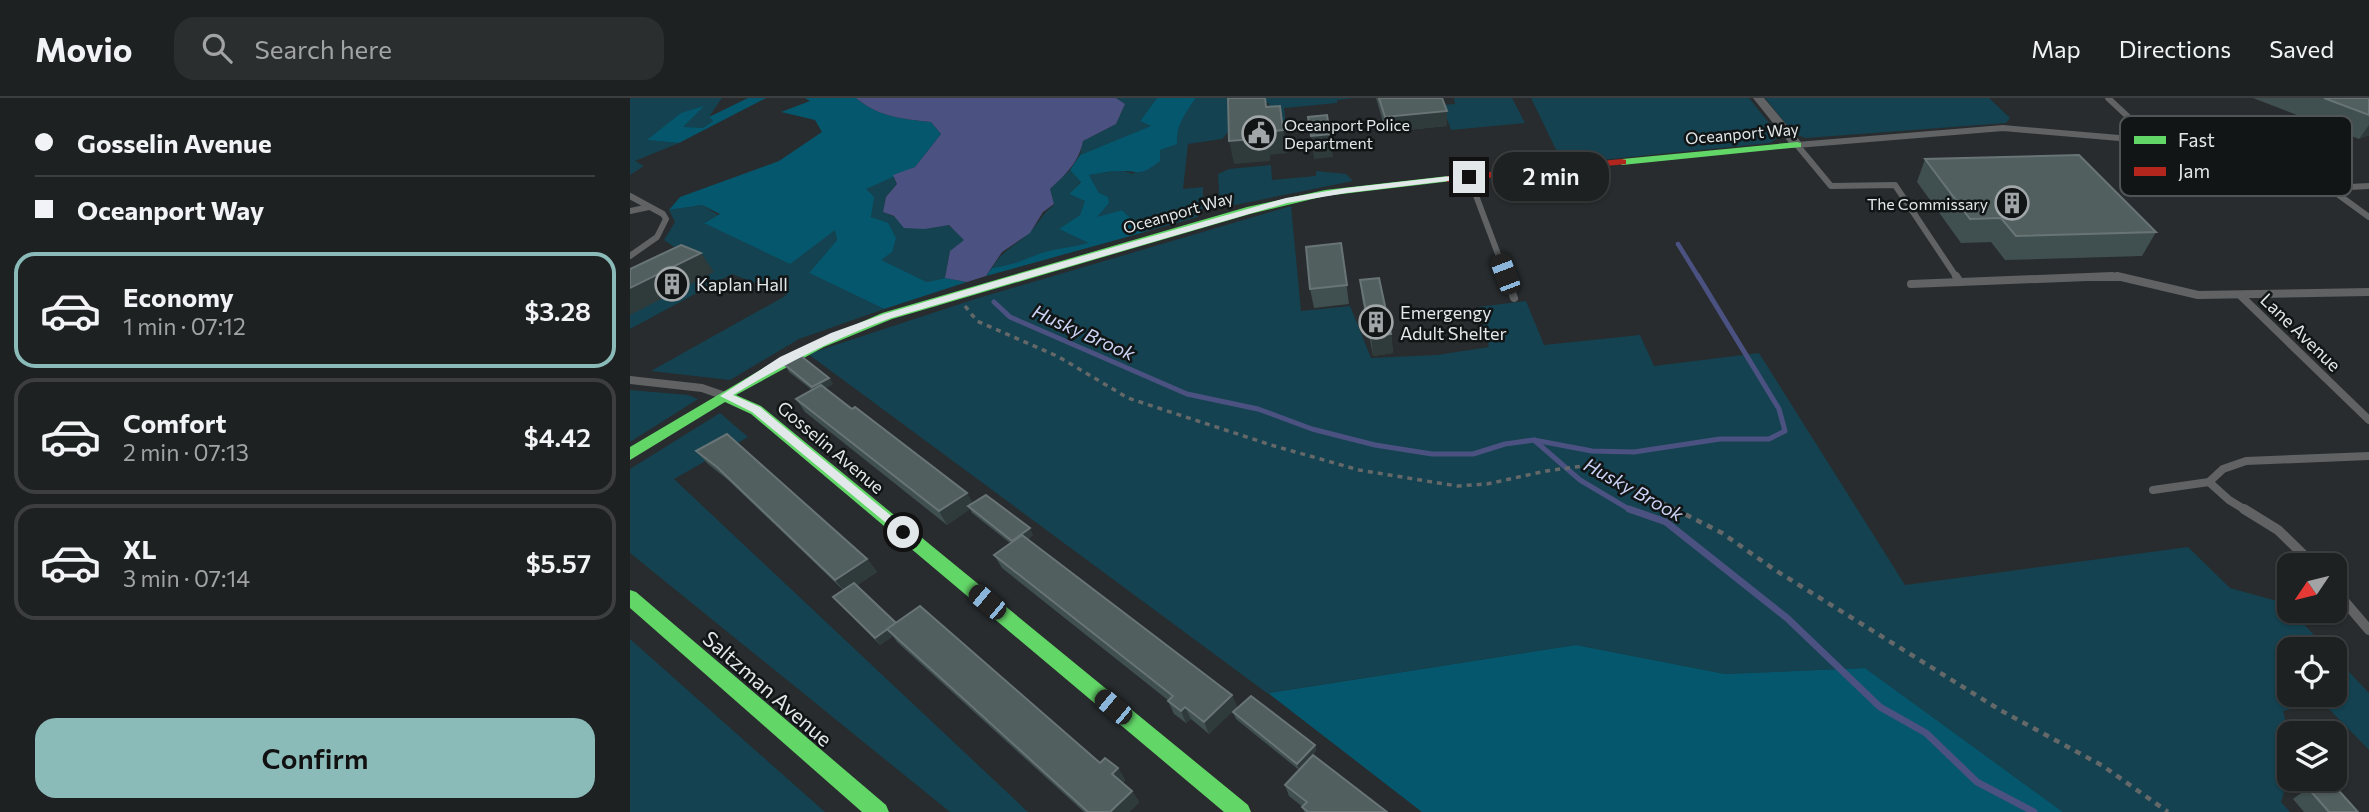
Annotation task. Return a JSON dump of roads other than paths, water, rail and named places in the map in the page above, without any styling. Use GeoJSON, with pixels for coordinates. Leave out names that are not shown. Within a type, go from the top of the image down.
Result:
{"type":"FeatureCollection","features":[{"type":"Feature","properties":{"kind":"street"},"geometry":{"type":"LineString","coordinates":[[1758,98],[1797,145]]}},
{"type":"Feature","properties":{"kind":"street","name":"Oceanport Way"},"geometry":{"type":"LineString","coordinates":[[630,454],[783,360],[835,335],[959,295],[1286,201],[1352,190],[1469,177],[1797,145]]}},
{"type":"Feature","properties":{"kind":"street","name":"Gosselin Avenue"},"geometry":{"type":"LineString","coordinates":[[725,396],[756,410],[1240,812]]}},
{"type":"Feature","properties":{"kind":"street","name":"Saltzman Avenue"},"geometry":{"type":"LineString","coordinates":[[630,597],[878,812]]}},
{"type":"Feature","properties":{"kind":"lane"},"geometry":{"type":"LineString","coordinates":[[2108,98],[2127,116]]}},
{"type":"Feature","properties":{"kind":"lane","name":"Oceanport Way"},"geometry":{"type":"LineString","coordinates":[[1797,145],[2003,128],[2120,139]]}},
{"type":"Feature","properties":{"kind":"lane"},"geometry":{"type":"LineString","coordinates":[[1797,145],[1831,186],[1895,185],[1960,282]]}},
{"type":"Feature","properties":{"kind":"lane"},"geometry":{"type":"LineString","coordinates":[[1469,177],[1514,298]]}},
{"type":"Feature","properties":{"kind":"lane"},"geometry":{"type":"LineString","coordinates":[[630,196],[663,214],[666,219],[664,230],[649,246],[630,256]]}},
{"type":"Feature","properties":{"kind":"lane","name":"Oceanport Way"},"geometry":{"type":"LineString","coordinates":[[2341,196],[2369,217]]}},
{"type":"Feature","properties":{"kind":"lane"},"geometry":{"type":"LineString","coordinates":[[630,211],[649,207]]}},
{"type":"Feature","properties":{"kind":"lane"},"geometry":{"type":"LineString","coordinates":[[1911,284],[2116,276],[2198,295],[2369,292]]}},
{"type":"Feature","properties":{"kind":"lane","name":"Lane Avenue"},"geometry":{"type":"LineString","coordinates":[[2241,296],[2369,420]]}},
{"type":"Feature","properties":{"kind":"lane","name":"Gosselin Avenue"},"geometry":{"type":"LineString","coordinates":[[630,380],[702,388],[725,396]]}},
{"type":"Feature","properties":{"kind":"lane"},"geometry":{"type":"LineString","coordinates":[[2153,490],[2208,482],[2223,469],[2245,461],[2369,456]]}},
{"type":"Feature","properties":{"kind":"lane"},"geometry":{"type":"LineString","coordinates":[[2208,482],[2225,501],[2265,520],[2302,553]]}},
{"type":"Feature","properties":{"kind":"lane"},"geometry":{"type":"LineString","coordinates":[[2347,604],[2369,630]]}},
{"type":"Feature","properties":{"kind":"waterway"},"geometry":{"type":"LineString","coordinates":[[1678,244],[1699,278]]}},
{"type":"Feature","properties":{"kind":"waterway"},"geometry":{"type":"LineString","coordinates":[[1534,440],[1592,451],[1634,452],[1720,439],[1769,439],[1785,431],[1779,409],[1698,276]]}},
{"type":"Feature","properties":{"kind":"waterway","name":"Husky Brook"},"geometry":{"type":"LineString","coordinates":[[994,302],[1010,317],[1187,394],[1258,409],[1312,429],[1375,445],[1432,454],[1473,454],[1505,444],[1534,440]]}},
{"type":"Feature","properties":{"kind":"waterway","name":"Husky Brook"},"geometry":{"type":"LineString","coordinates":[[1534,440],[1580,480],[1632,511]]}},
{"type":"Feature","properties":{"kind":"waterway","name":"Husky Brook"},"geometry":{"type":"LineString","coordinates":[[1629,509],[1666,522],[1787,618],[1880,707],[1926,733],[1977,782],[2034,812]]}},
{"type":"Feature","properties":{"kind":"place","name":"Oceanport Police Department"},"geometry":{"type":"Point","coordinates":[1259,133]}},
{"type":"Feature","properties":{"kind":"place","name":"The Commissary"},"geometry":{"type":"Point","coordinates":[2012,203]}},
{"type":"Feature","properties":{"kind":"place","name":"Kaplan Hall"},"geometry":{"type":"Point","coordinates":[672,284]}},
{"type":"Feature","properties":{"kind":"place","name":"Emergengy Adult Shelter"},"geometry":{"type":"Point","coordinates":[1376,322]}}]}
